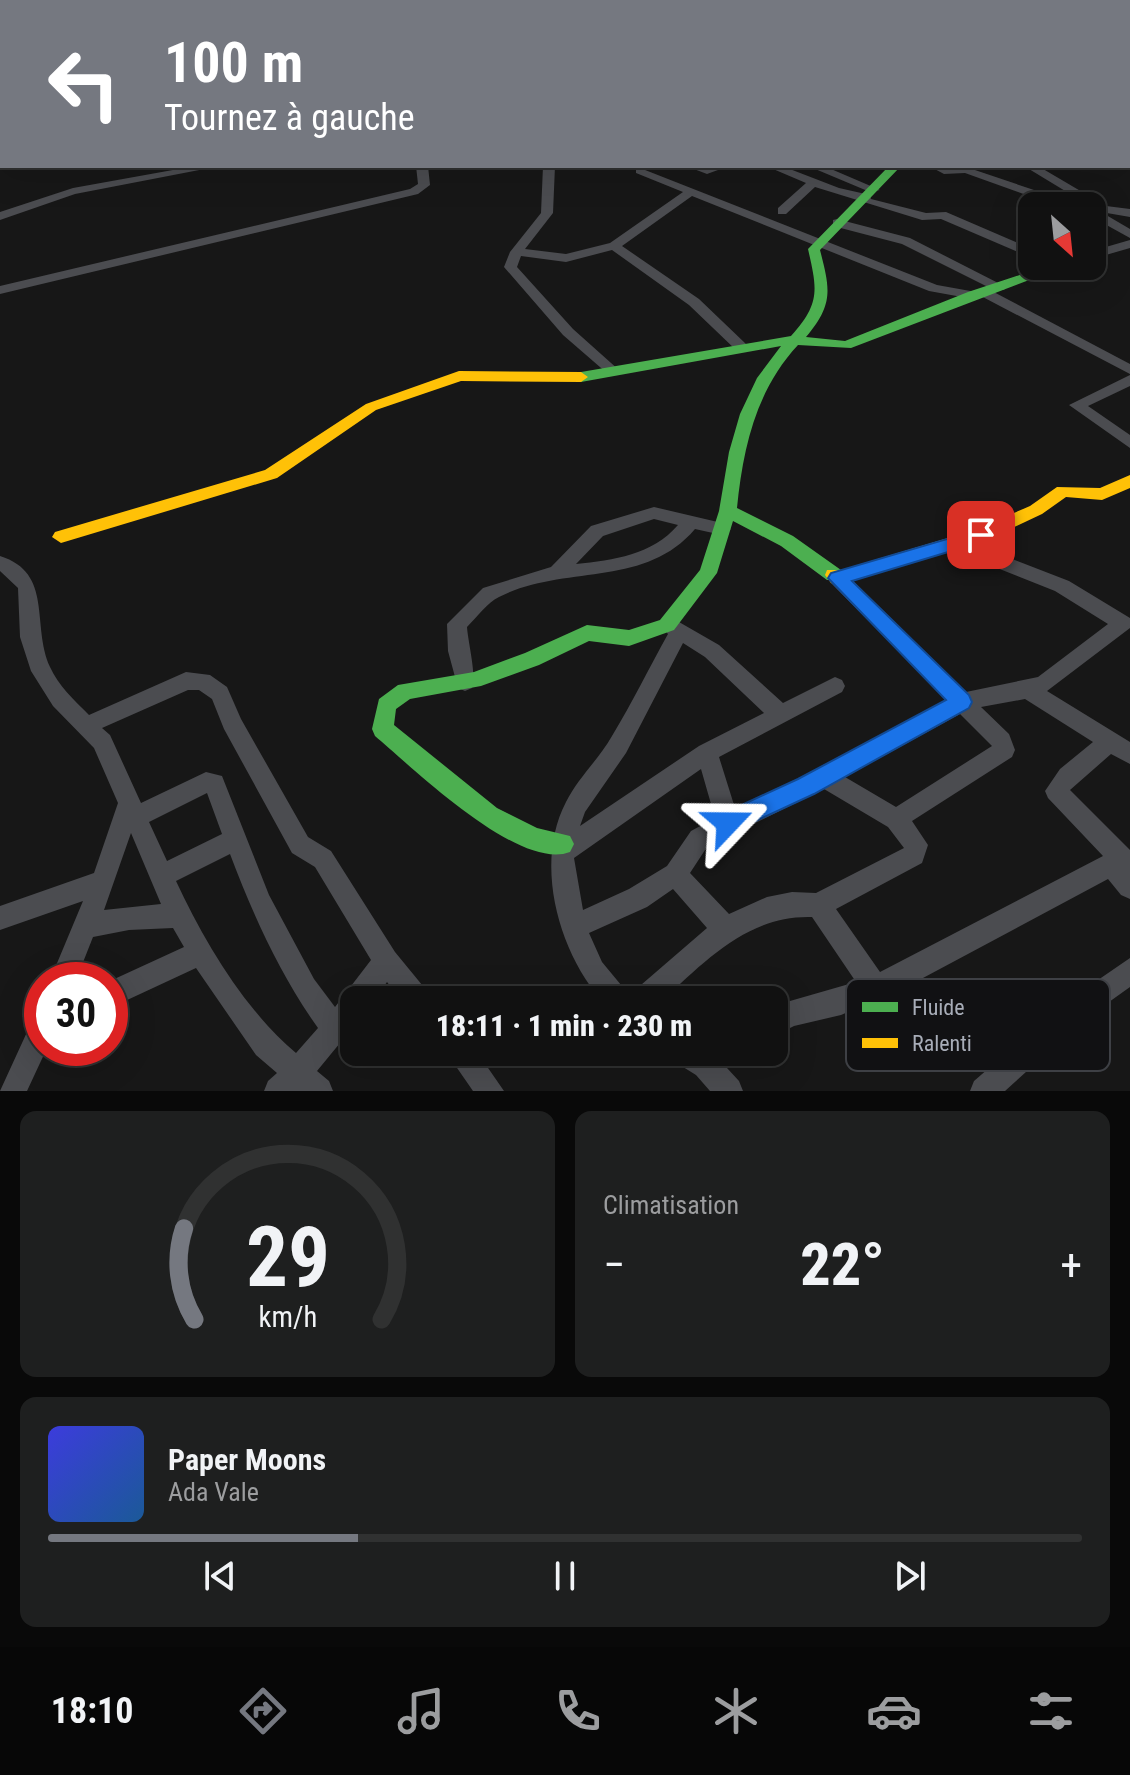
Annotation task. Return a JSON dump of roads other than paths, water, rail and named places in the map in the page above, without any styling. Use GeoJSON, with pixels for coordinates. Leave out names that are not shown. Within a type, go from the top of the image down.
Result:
{"type":"FeatureCollection","features":[{"type":"Feature","properties":{"kind":"street"},"geometry":{"type":"LineString","coordinates":[[0,216],[73,191],[203,168]]}},
{"type":"Feature","properties":{"kind":"street"},"geometry":{"type":"LineString","coordinates":[[0,290],[414,192],[424,185],[422,168]]}},
{"type":"Feature","properties":{"kind":"street"},"geometry":{"type":"LineString","coordinates":[[549,168],[547,213],[516,252],[510,267],[519,280],[613,371]]}},
{"type":"Feature","properties":{"kind":"street"},"geometry":{"type":"LineString","coordinates":[[647,168],[640,171],[641,174],[934,288],[985,291]]}},
{"type":"Feature","properties":{"kind":"street"},"geometry":{"type":"LineString","coordinates":[[777,168],[927,217],[942,215],[1018,248]]}},
{"type":"Feature","properties":{"kind":"street"},"geometry":{"type":"LineString","coordinates":[[818,168],[868,196]]}},
{"type":"Feature","properties":{"kind":"street"},"geometry":{"type":"LineString","coordinates":[[606,986],[593,971],[573,927],[562,848],[575,807],[618,746],[673,628],[708,573],[725,520],[732,469],[747,407],[792,340],[818,310],[824,282],[822,268],[814,253],[837,223],[893,168]]}},
{"type":"Feature","properties":{"kind":"street"},"geometry":{"type":"LineString","coordinates":[[939,168],[948,172],[966,170],[1027,192]]}},
{"type":"Feature","properties":{"kind":"street"},"geometry":{"type":"LineString","coordinates":[[1033,168],[1103,209],[1130,213]]}},
{"type":"Feature","properties":{"kind":"street"},"geometry":{"type":"LineString","coordinates":[[782,211],[814,182]]}},
{"type":"Feature","properties":{"kind":"street"},"geometry":{"type":"LineString","coordinates":[[516,252],[566,258],[614,246],[691,192]]}},
{"type":"Feature","properties":{"kind":"street"},"geometry":{"type":"LineString","coordinates":[[1106,219],[1130,234]]}},
{"type":"Feature","properties":{"kind":"street"},"geometry":{"type":"LineString","coordinates":[[837,223],[906,241],[985,291],[1130,370]]}},
{"type":"Feature","properties":{"kind":"street"},"geometry":{"type":"LineString","coordinates":[[1106,251],[1130,244]]}},
{"type":"Feature","properties":{"kind":"street"},"geometry":{"type":"LineString","coordinates":[[614,246],[694,302],[741,347]]}},
{"type":"Feature","properties":{"kind":"street"},"geometry":{"type":"LineString","coordinates":[[61,537],[157,511],[271,474],[371,407],[459,376],[542,379],[613,371],[792,340],[846,345],[1018,280]]}},
{"type":"Feature","properties":{"kind":"street"},"geometry":{"type":"LineString","coordinates":[[1130,380],[1077,405],[1130,443]]}},
{"type":"Feature","properties":{"kind":"street"},"geometry":{"type":"LineString","coordinates":[[838,578],[955,544],[1009,523],[1063,491],[1102,494],[1130,481]]}},
{"type":"Feature","properties":{"kind":"street"},"geometry":{"type":"LineString","coordinates":[[557,573],[595,531],[645,514],[691,522],[725,520],[787,541],[838,578],[1001,741],[1004,750],[896,819]]}},
{"type":"Feature","properties":{"kind":"street"},"geometry":{"type":"LineString","coordinates":[[465,682],[456,640],[460,620],[490,593],[557,573],[639,560],[670,543],[691,522]]}},
{"type":"Feature","properties":{"kind":"street"},"geometry":{"type":"LineString","coordinates":[[573,927],[638,898],[675,874],[699,839],[824,777],[962,702],[1028,690],[1045,683],[1126,620],[1062,586],[955,544]]}},
{"type":"Feature","properties":{"kind":"street"},"geometry":{"type":"LineString","coordinates":[[0,563],[13,570],[27,586],[30,637],[41,671],[54,692],[102,742],[179,915],[200,953],[266,1045],[287,1082],[319,1091]]}},
{"type":"Feature","properties":{"kind":"street"},"geometry":{"type":"LineString","coordinates":[[781,715],[712,651],[673,628],[629,638],[587,633],[532,659],[465,682],[400,694],[386,705],[383,729],[521,835],[562,848],[707,753],[781,715],[835,686]]}},
{"type":"Feature","properties":{"kind":"street"},"geometry":{"type":"LineString","coordinates":[[85,726],[186,681],[211,684],[220,693],[248,753],[300,845],[323,859],[386,961],[407,986]]}},
{"type":"Feature","properties":{"kind":"street"},"geometry":{"type":"LineString","coordinates":[[1028,690],[1130,754]]}},
{"type":"Feature","properties":{"kind":"street"},"geometry":{"type":"LineString","coordinates":[[1110,741],[1068,776],[1056,791],[1122,860],[1130,887]]}},
{"type":"Feature","properties":{"kind":"street"},"geometry":{"type":"LineString","coordinates":[[707,753],[728,823]]}},
{"type":"Feature","properties":{"kind":"street"},"geometry":{"type":"LineString","coordinates":[[659,986],[725,929],[763,911],[794,903],[818,905],[914,855],[916,845],[896,819],[824,777]]}},
{"type":"Feature","properties":{"kind":"street"},"geometry":{"type":"LineString","coordinates":[[70,962],[133,809],[210,781],[260,902],[289,960],[335,1029]]}},
{"type":"Feature","properties":{"kind":"street"},"geometry":{"type":"LineString","coordinates":[[161,876],[236,839]]}},
{"type":"Feature","properties":{"kind":"street"},"geometry":{"type":"LineString","coordinates":[[891,979],[1122,860]]}},
{"type":"Feature","properties":{"kind":"street"},"geometry":{"type":"LineString","coordinates":[[675,874],[725,929]]}},
{"type":"Feature","properties":{"kind":"street"},"geometry":{"type":"LineString","coordinates":[[0,918],[103,882]]}},
{"type":"Feature","properties":{"kind":"street"},"geometry":{"type":"LineString","coordinates":[[818,905],[869,979]]}},
{"type":"Feature","properties":{"kind":"street"},"geometry":{"type":"LineString","coordinates":[[85,926],[179,915]]}},
{"type":"Feature","properties":{"kind":"street"},"geometry":{"type":"LineString","coordinates":[[128,987],[200,953]]}},
{"type":"Feature","properties":{"kind":"street"},"geometry":{"type":"LineString","coordinates":[[368,986],[386,961]]}},
{"type":"Feature","properties":{"kind":"street"},"geometry":{"type":"LineString","coordinates":[[1110,985],[1130,971]]}},
{"type":"Feature","properties":{"kind":"street"},"geometry":{"type":"LineString","coordinates":[[788,1015],[846,1000]]}},
{"type":"Feature","properties":{"kind":"street"},"geometry":{"type":"LineString","coordinates":[[287,1082],[340,1023]]}},
{"type":"Feature","properties":{"kind":"street"},"geometry":{"type":"LineString","coordinates":[[13,1091],[25,1066]]}},
{"type":"Feature","properties":{"kind":"street"},"geometry":{"type":"LineString","coordinates":[[471,1066],[490,1091]]}},
{"type":"Feature","properties":{"kind":"street"},"geometry":{"type":"LineString","coordinates":[[713,1066],[729,1091]]}},
{"type":"Feature","properties":{"kind":"street"},"geometry":{"type":"LineString","coordinates":[[984,1091],[1007,1071]]}}]}
